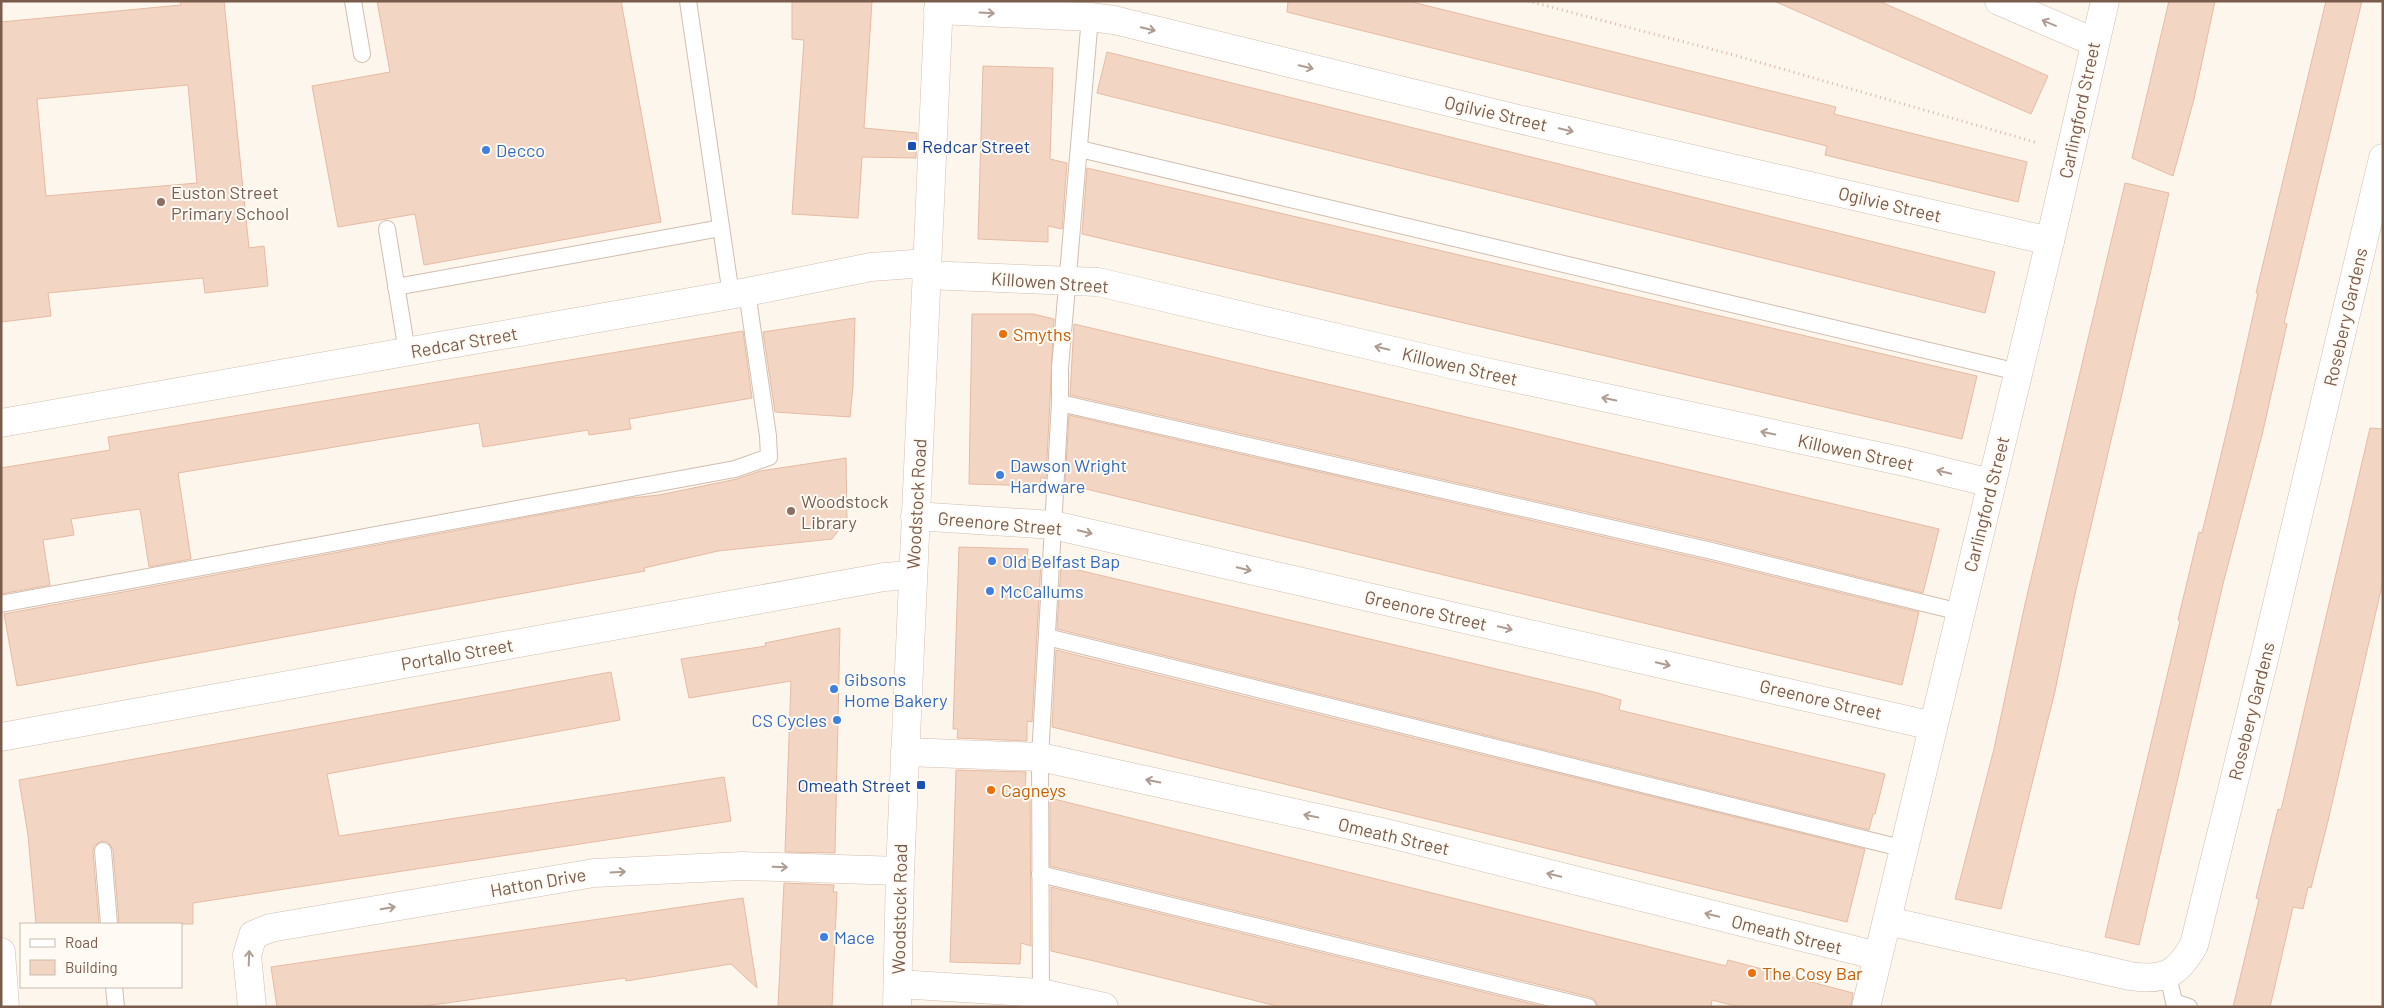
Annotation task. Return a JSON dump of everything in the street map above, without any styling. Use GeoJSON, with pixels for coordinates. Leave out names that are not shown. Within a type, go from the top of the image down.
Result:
{"type":"FeatureCollection","features":[{"type":"Feature","properties":{"kind":"street"},"geometry":{"type":"LineString","coordinates":[[1999,1],[2094,42]]}},
{"type":"Feature","properties":{"kind":"street","name":"Carlingford Street"},"geometry":{"type":"LineString","coordinates":[[1866,1007],[2050,241],[2094,42],[2105,1]]}},
{"type":"Feature","properties":{"kind":"street","name":"Ogilvie Street"},"geometry":{"type":"LineString","coordinates":[[938,6],[1090,17],[1123,23],[1514,118],[2050,241]]}},
{"type":"Feature","properties":{"kind":"street","name":"Woodstock Road"},"geometry":{"type":"LineString","coordinates":[[897,995],[900,871],[938,6]]}},
{"type":"Feature","properties":{"kind":"street","name":"Rosebery Gardens"},"geometry":{"type":"LineString","coordinates":[[2168,975],[2184,963],[2194,945],[2383,158]]}},
{"type":"Feature","properties":{"kind":"street","name":"Redcar Street"},"geometry":{"type":"LineString","coordinates":[[1,423],[739,294],[871,267],[927,269]]}},
{"type":"Feature","properties":{"kind":"street","name":"Killowen Street"},"geometry":{"type":"LineString","coordinates":[[927,269],[1098,282],[1467,368],[1904,462],[1991,484]]}},
{"type":"Feature","properties":{"kind":"street","name":"Greenore Street"},"geometry":{"type":"LineString","coordinates":[[915,516],[1053,525],[1933,726]]}},
{"type":"Feature","properties":{"kind":"street","name":"Portallo Street"},"geometry":{"type":"LineString","coordinates":[[1,736],[884,576],[913,575]]}},
{"type":"Feature","properties":{"kind":"street","name":"Omeath Street"},"geometry":{"type":"LineString","coordinates":[[905,752],[1040,757],[1386,833],[1878,956]]}},
{"type":"Feature","properties":{"kind":"street","name":"Hatton Drive"},"geometry":{"type":"LineString","coordinates":[[252,1007],[247,956],[253,935],[270,928],[594,873],[743,866],[900,871]]}},
{"type":"Feature","properties":{"kind":"street"},"geometry":{"type":"LineString","coordinates":[[1888,921],[2130,976],[2151,979],[2168,975]]}},
{"type":"Feature","properties":{"kind":"street"},"geometry":{"type":"LineString","coordinates":[[1,952],[5,1007]]}},
{"type":"Feature","properties":{"kind":"street"},"geometry":{"type":"LineString","coordinates":[[897,995],[1041,1000],[1104,1007]]}},
{"type":"Feature","properties":{"kind":"lane"},"geometry":{"type":"LineString","coordinates":[[353,1],[362,54]]}},
{"type":"Feature","properties":{"kind":"lane"},"geometry":{"type":"LineString","coordinates":[[1,604],[735,469],[769,457],[768,436],[739,294],[721,228],[688,1]]}},
{"type":"Feature","properties":{"kind":"lane"},"geometry":{"type":"LineString","coordinates":[[1041,1000],[1040,757],[1060,404],[1060,368],[1066,280],[1080,150],[1090,17]]}},
{"type":"Feature","properties":{"kind":"lane"},"geometry":{"type":"LineString","coordinates":[[1080,150],[2018,372]]}},
{"type":"Feature","properties":{"kind":"lane"},"geometry":{"type":"LineString","coordinates":[[396,287],[721,228]]}},
{"type":"Feature","properties":{"kind":"lane"},"geometry":{"type":"LineString","coordinates":[[386,229],[407,352]]}},
{"type":"Feature","properties":{"kind":"lane"},"geometry":{"type":"LineString","coordinates":[[1060,404],[1692,547],[1960,612]]}},
{"type":"Feature","properties":{"kind":"lane"},"geometry":{"type":"LineString","coordinates":[[1047,637],[1904,849]]}},
{"type":"Feature","properties":{"kind":"lane"},"geometry":{"type":"LineString","coordinates":[[103,851],[109,923]]}},
{"type":"Feature","properties":{"kind":"lane"},"geometry":{"type":"LineString","coordinates":[[1040,874],[1588,1007]]}},
{"type":"Feature","properties":{"kind":"lane"},"geometry":{"type":"LineString","coordinates":[[2168,975],[2174,1002],[2189,1007]]}},
{"type":"Feature","properties":{"kind":"lane"},"geometry":{"type":"LineString","coordinates":[[114,988],[116,1007]]}},
{"type":"Feature","properties":{"kind":"path"},"geometry":{"type":"LineString","coordinates":[[1528,1],[1734,55],[2070,153]]}},
{"type":"Feature","properties":{"kind":"building"},"geometry":{"type":"Polygon","coordinates":[[[180,1],[224,1],[249,248],[264,246],[268,286],[205,293],[203,278],[48,293],[51,316],[1,322],[1,22],[181,5],[180,1]],[[188,85],[37,99],[46,196],[197,183],[188,85]]]}},
{"type":"Feature","properties":{"kind":"building","name":"Decco"},"geometry":{"type":"Polygon","coordinates":[[[377,1],[621,1],[661,222],[424,265],[415,214],[338,227],[312,86],[390,72],[377,1]]]}},
{"type":"Feature","properties":{"kind":"building"},"geometry":{"type":"Polygon","coordinates":[[[792,1],[872,1],[864,128],[917,133],[916,158],[862,157],[858,218],[792,214],[804,40],[792,39],[792,1]]]}},
{"type":"Feature","properties":{"kind":"building"},"geometry":{"type":"Polygon","coordinates":[[[1288,1],[1408,1],[1836,107],[1834,114],[2027,162],[2018,202],[1825,155],[1827,146],[1287,12],[1288,1]]]}},
{"type":"Feature","properties":{"kind":"building"},"geometry":{"type":"Polygon","coordinates":[[[1774,1],[1879,1],[2048,76],[2031,114],[1774,1]]]}},
{"type":"Feature","properties":{"kind":"building"},"geometry":{"type":"Polygon","coordinates":[[[2169,1],[2215,1],[2194,99],[2173,176],[2132,158],[2169,1]]]}},
{"type":"Feature","properties":{"kind":"building"},"geometry":{"type":"Polygon","coordinates":[[[2326,1],[2362,1],[2284,323],[2287,324],[2262,435],[2223,584],[2139,945],[2105,937],[2180,621],[2178,620],[2199,532],[2202,533],[2233,405],[2258,293],[2256,293],[2326,1]]]}},
{"type":"Feature","properties":{"kind":"building"},"geometry":{"type":"Polygon","coordinates":[[[1107,52],[1995,272],[1985,313],[1097,93],[1107,52]]]}},
{"type":"Feature","properties":{"kind":"building"},"geometry":{"type":"Polygon","coordinates":[[[983,66],[1053,68],[1050,159],[1067,163],[1062,229],[1048,226],[1048,242],[978,239],[983,66]]]}},
{"type":"Feature","properties":{"kind":"building"},"geometry":{"type":"Polygon","coordinates":[[[1087,168],[1977,376],[1962,439],[1082,234],[1087,168]]]}},
{"type":"Feature","properties":{"kind":"building"},"geometry":{"type":"Polygon","coordinates":[[[2125,183],[2169,193],[2075,594],[2055,691],[2001,909],[1955,899],[1994,749],[2025,604],[2125,183]]]}},
{"type":"Feature","properties":{"kind":"building"},"geometry":{"type":"Polygon","coordinates":[[[972,314],[1033,314],[1054,319],[1046,479],[1041,477],[1040,486],[969,484],[972,314]]]}},
{"type":"Feature","properties":{"kind":"building"},"geometry":{"type":"Polygon","coordinates":[[[855,318],[850,417],[775,412],[763,332],[855,318]]]}},
{"type":"Feature","properties":{"kind":"building"},"geometry":{"type":"Polygon","coordinates":[[[1074,324],[1939,529],[1923,593],[1714,541],[1070,395],[1074,324]]]}},
{"type":"Feature","properties":{"kind":"building"},"geometry":{"type":"Polygon","coordinates":[[[743,331],[752,398],[629,419],[631,429],[589,435],[588,430],[483,447],[479,423],[178,473],[191,559],[149,567],[140,509],[71,519],[74,535],[43,540],[50,585],[1,594],[1,468],[110,450],[108,437],[743,331]]]}},
{"type":"Feature","properties":{"kind":"building"},"geometry":{"type":"Polygon","coordinates":[[[1069,415],[1710,561],[1919,612],[1902,685],[1065,484],[1069,415]]]}},
{"type":"Feature","properties":{"kind":"building"},"geometry":{"type":"Polygon","coordinates":[[[2370,428],[2383,429],[2383,581],[2328,821],[2311,888],[2308,887],[2303,909],[2293,907],[2270,1007],[2233,1007],[2259,899],[2256,898],[2278,809],[2281,810],[2370,428]]]}},
{"type":"Feature","properties":{"kind":"building"},"geometry":{"type":"Polygon","coordinates":[[[846,458],[847,519],[832,539],[718,551],[644,568],[645,571],[17,686],[4,614],[631,498],[659,495],[737,479],[760,471],[846,458]]]}},
{"type":"Feature","properties":{"kind":"building"},"geometry":{"type":"Polygon","coordinates":[[[959,547],[1028,549],[1027,559],[1041,562],[1032,722],[1027,721],[1027,741],[957,738],[958,729],[953,729],[959,547]]]}},
{"type":"Feature","properties":{"kind":"building"},"geometry":{"type":"Polygon","coordinates":[[[1061,566],[1598,693],[1621,700],[1619,710],[1885,774],[1875,814],[1873,814],[1869,830],[1057,629],[1061,566]]]}},
{"type":"Feature","properties":{"kind":"building"},"geometry":{"type":"Polygon","coordinates":[[[840,628],[835,853],[785,852],[791,681],[689,698],[681,659],[766,646],[765,643],[840,628]]]}},
{"type":"Feature","properties":{"kind":"building"},"geometry":{"type":"Polygon","coordinates":[[[1056,650],[1865,849],[1847,922],[1052,727],[1056,650]]]}},
{"type":"Feature","properties":{"kind":"building"},"geometry":{"type":"Polygon","coordinates":[[[611,672],[620,720],[327,774],[339,836],[724,777],[731,821],[193,903],[193,924],[119,923],[113,850],[108,842],[102,841],[94,846],[93,852],[99,923],[36,923],[28,835],[19,780],[611,672]]]}},
{"type":"Feature","properties":{"kind":"building"},"geometry":{"type":"Polygon","coordinates":[[[956,770],[1026,772],[1025,791],[1030,793],[1031,946],[1021,943],[1020,964],[950,962],[956,770]]]}},
{"type":"Feature","properties":{"kind":"building"},"geometry":{"type":"Polygon","coordinates":[[[1050,798],[1726,966],[1728,960],[1853,993],[1851,1007],[1739,1007],[1712,1000],[1711,1007],[1598,1007],[1595,1000],[1590,997],[1050,866],[1050,798]]]}},
{"type":"Feature","properties":{"kind":"building"},"geometry":{"type":"Polygon","coordinates":[[[784,883],[834,885],[833,892],[837,892],[832,1007],[778,1007],[784,883]]]}},
{"type":"Feature","properties":{"kind":"building"},"geometry":{"type":"Polygon","coordinates":[[[1051,887],[1545,1007],[1281,1007],[1051,951],[1051,887]]]}},
{"type":"Feature","properties":{"kind":"building"},"geometry":{"type":"Polygon","coordinates":[[[743,898],[757,988],[731,964],[626,981],[625,978],[418,1007],[277,1007],[271,967],[743,898]]]}},
{"type":"Feature","properties":{"kind":"place","name":"Redcar Street"},"geometry":{"type":"Point","coordinates":[912,146]}},
{"type":"Feature","properties":{"kind":"place","name":"Decco"},"geometry":{"type":"Point","coordinates":[486,150]}},
{"type":"Feature","properties":{"kind":"place","name":"Euston Street Primary School"},"geometry":{"type":"Point","coordinates":[161,202]}},
{"type":"Feature","properties":{"kind":"place","name":"Smyths"},"geometry":{"type":"Point","coordinates":[1003,334]}},
{"type":"Feature","properties":{"kind":"place","name":"Dawson Wright Hardware"},"geometry":{"type":"Point","coordinates":[1000,475]}},
{"type":"Feature","properties":{"kind":"place","name":"Woodstock Library"},"geometry":{"type":"Point","coordinates":[791,511]}},
{"type":"Feature","properties":{"kind":"place","name":"Old Belfast Bap"},"geometry":{"type":"Point","coordinates":[992,561]}},
{"type":"Feature","properties":{"kind":"place","name":"McCallums"},"geometry":{"type":"Point","coordinates":[990,591]}},
{"type":"Feature","properties":{"kind":"place","name":"Gibsons Home Bakery"},"geometry":{"type":"Point","coordinates":[834,689]}},
{"type":"Feature","properties":{"kind":"place","name":"CS Cycles"},"geometry":{"type":"Point","coordinates":[837,720]}},
{"type":"Feature","properties":{"kind":"place","name":"Omeath Street"},"geometry":{"type":"Point","coordinates":[921,785]}},
{"type":"Feature","properties":{"kind":"place","name":"Cagneys"},"geometry":{"type":"Point","coordinates":[991,790]}},
{"type":"Feature","properties":{"kind":"place","name":"Mace"},"geometry":{"type":"Point","coordinates":[824,937]}},
{"type":"Feature","properties":{"kind":"place","name":"The Cosy Bar"},"geometry":{"type":"Point","coordinates":[1752,973]}}]}
